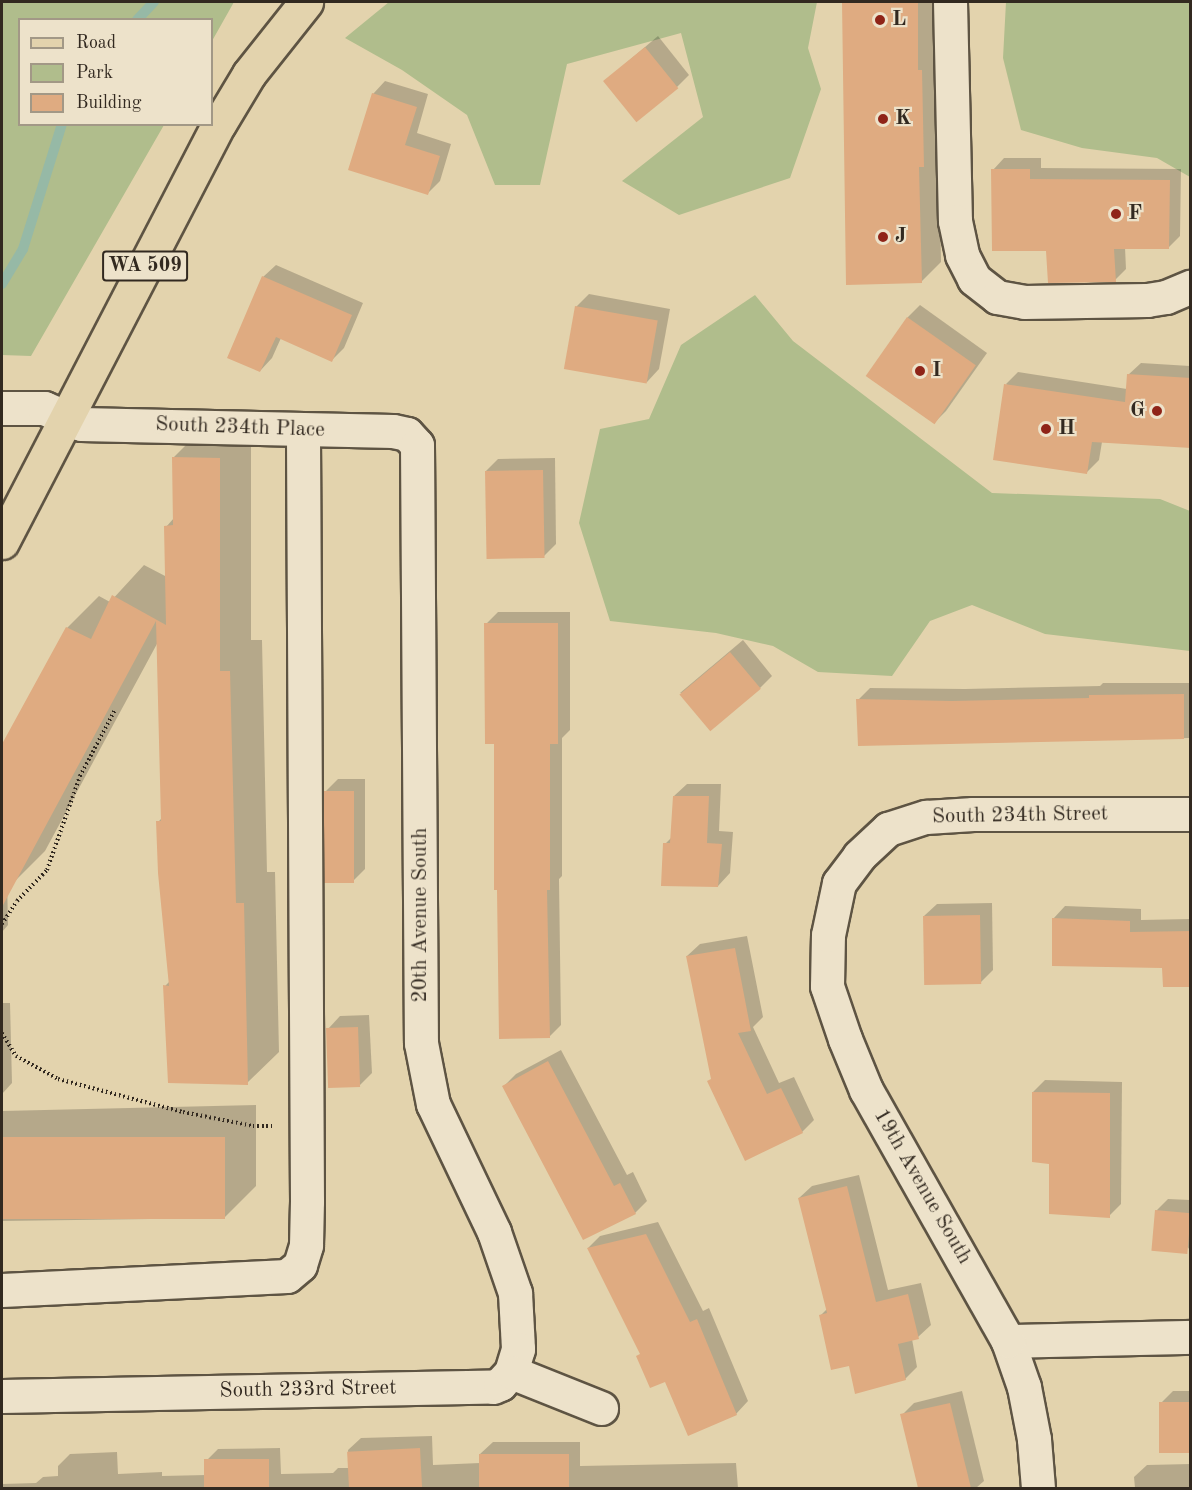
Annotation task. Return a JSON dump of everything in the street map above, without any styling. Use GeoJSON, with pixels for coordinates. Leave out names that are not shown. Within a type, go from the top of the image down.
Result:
{"type":"FeatureCollection","features":[{"type":"Feature","properties":{"kind":"main road","name":"WA 509"},"geometry":{"type":"LineString","coordinates":[[2,542],[219,124],[249,74],[306,2]]}},
{"type":"Feature","properties":{"kind":"street"},"geometry":{"type":"LineString","coordinates":[[950,2],[955,221],[962,255],[974,279],[997,297],[1024,302],[1147,300],[1191,287]]}},
{"type":"Feature","properties":{"kind":"street"},"geometry":{"type":"LineString","coordinates":[[2,408],[44,408],[66,417]]}},
{"type":"Feature","properties":{"kind":"street","name":"South 234th Place"},"geometry":{"type":"LineString","coordinates":[[66,417],[81,424],[303,431],[393,431],[414,439]]}},
{"type":"Feature","properties":{"kind":"street"},"geometry":{"type":"LineString","coordinates":[[2,1290],[287,1276],[300,1265],[306,1245],[303,431]]}},
{"type":"Feature","properties":{"kind":"street","name":"20th Avenue South"},"geometry":{"type":"LineString","coordinates":[[414,439],[419,451],[421,1043],[433,1104],[494,1232],[515,1293],[518,1349],[511,1372]]}},
{"type":"Feature","properties":{"kind":"street","name":"South 234th Street"},"geometry":{"type":"LineString","coordinates":[[839,883],[859,856],[888,829],[926,817],[973,814],[1191,814]]}},
{"type":"Feature","properties":{"kind":"street","name":"19th Avenue South"},"geometry":{"type":"LineString","coordinates":[[839,883],[828,935],[827,986],[866,1090],[1008,1341],[1024,1388],[1034,1439],[1038,1488]]}},
{"type":"Feature","properties":{"kind":"street"},"geometry":{"type":"LineString","coordinates":[[1008,1341],[1191,1337]]}},
{"type":"Feature","properties":{"kind":"street"},"geometry":{"type":"LineString","coordinates":[[511,1372],[601,1408]]}},
{"type":"Feature","properties":{"kind":"street","name":"South 233rd Street"},"geometry":{"type":"LineString","coordinates":[[2,1396],[492,1386],[500,1384],[511,1372]]}},
{"type":"Feature","properties":{"kind":"path"},"geometry":{"type":"LineString","coordinates":[[2,924],[17,901],[47,870],[80,776],[115,710]]}},
{"type":"Feature","properties":{"kind":"path"},"geometry":{"type":"LineString","coordinates":[[2,1033],[16,1056],[58,1079],[143,1103],[253,1126],[306,1124]]}},
{"type":"Feature","properties":{"kind":"green space"},"geometry":{"type":"Polygon","coordinates":[[[2,2],[234,2],[213,39],[213,18],[18,18],[18,126],[163,126],[31,356],[2,355],[2,2]]]}},
{"type":"Feature","properties":{"kind":"green space"},"geometry":{"type":"Polygon","coordinates":[[[389,2],[817,2],[808,48],[821,89],[790,178],[679,215],[622,181],[703,117],[681,33],[567,64],[540,185],[495,185],[467,115],[402,70],[345,38],[389,2]]]}},
{"type":"Feature","properties":{"kind":"green space"},"geometry":{"type":"Polygon","coordinates":[[[1006,2],[1190,2],[1190,177],[1157,158],[1082,148],[1021,130],[1003,58],[1006,2]]]}},
{"type":"Feature","properties":{"kind":"green space"},"geometry":{"type":"Polygon","coordinates":[[[755,295],[793,341],[992,493],[1160,499],[1190,511],[1190,651],[1045,634],[972,605],[930,621],[892,676],[818,672],[773,646],[716,633],[610,621],[579,523],[600,429],[649,419],[681,345],[755,295]]]}},
{"type":"Feature","properties":{"kind":"building"},"geometry":{"type":"Polygon","coordinates":[[[842,2],[918,2],[918,70],[922,70],[924,167],[919,167],[922,283],[846,285],[842,2]]]}},
{"type":"Feature","properties":{"kind":"building"},"geometry":{"type":"Polygon","coordinates":[[[645,47],[678,88],[636,122],[603,81],[645,47]]]}},
{"type":"Feature","properties":{"kind":"building"},"geometry":{"type":"Polygon","coordinates":[[[372,93],[417,107],[405,145],[440,156],[428,195],[348,170],[372,93]]]}},
{"type":"Feature","properties":{"kind":"building"},"geometry":{"type":"Polygon","coordinates":[[[991,169],[1030,169],[1030,179],[1170,180],[1169,249],[1114,249],[1116,282],[1048,283],[1046,251],[992,251],[991,169]]]}},
{"type":"Feature","properties":{"kind":"building"},"geometry":{"type":"Polygon","coordinates":[[[262,276],[352,315],[332,362],[276,337],[260,372],[227,358],[262,276]]]}},
{"type":"Feature","properties":{"kind":"building"},"geometry":{"type":"Polygon","coordinates":[[[575,306],[658,321],[647,384],[564,369],[575,306]]]}},
{"type":"Feature","properties":{"kind":"building","name":"I"},"geometry":{"type":"Polygon","coordinates":[[[907,317],[976,365],[935,424],[866,376],[907,317]]]}},
{"type":"Feature","properties":{"kind":"building"},"geometry":{"type":"Polygon","coordinates":[[[1127,374],[1191,378],[1191,448],[1092,442],[1087,474],[993,460],[1004,384],[1125,402],[1127,374]]]}},
{"type":"Feature","properties":{"kind":"building"},"geometry":{"type":"Polygon","coordinates":[[[172,457],[220,458],[220,671],[230,671],[236,903],[244,903],[248,1085],[168,1083],[163,985],[169,986],[158,873],[156,821],[161,821],[156,621],[2,907],[2,744],[66,627],[91,639],[112,595],[166,625],[164,526],[173,525],[172,457]]]}},
{"type":"Feature","properties":{"kind":"building"},"geometry":{"type":"Polygon","coordinates":[[[543,470],[545,558],[487,559],[485,471],[543,470]]]}},
{"type":"Feature","properties":{"kind":"building"},"geometry":{"type":"Polygon","coordinates":[[[484,623],[558,623],[558,744],[550,744],[550,890],[547,890],[550,1038],[499,1039],[497,890],[494,890],[494,744],[485,744],[484,623]]]}},
{"type":"Feature","properties":{"kind":"building"},"geometry":{"type":"Polygon","coordinates":[[[730,652],[761,689],[710,731],[679,694],[730,652]]]}},
{"type":"Feature","properties":{"kind":"building"},"geometry":{"type":"Polygon","coordinates":[[[1184,694],[1184,739],[858,746],[856,699],[952,701],[1089,698],[1089,695],[1184,694]]]}},
{"type":"Feature","properties":{"kind":"building"},"geometry":{"type":"Polygon","coordinates":[[[324,791],[354,791],[354,883],[324,883],[324,791]]]}},
{"type":"Feature","properties":{"kind":"building"},"geometry":{"type":"Polygon","coordinates":[[[673,796],[709,796],[707,843],[722,844],[718,887],[661,886],[663,843],[670,843],[673,796]]]}},
{"type":"Feature","properties":{"kind":"building"},"geometry":{"type":"Polygon","coordinates":[[[980,915],[981,984],[924,985],[923,916],[980,915]]]}},
{"type":"Feature","properties":{"kind":"building"},"geometry":{"type":"Polygon","coordinates":[[[1052,918],[1130,921],[1130,932],[1191,931],[1191,987],[1163,987],[1162,968],[1052,966],[1052,918]]]}},
{"type":"Feature","properties":{"kind":"building"},"geometry":{"type":"Polygon","coordinates":[[[735,948],[751,1031],[738,1033],[767,1094],[781,1088],[803,1133],[745,1161],[707,1081],[711,1079],[686,956],[735,948]]]}},
{"type":"Feature","properties":{"kind":"building"},"geometry":{"type":"Polygon","coordinates":[[[358,1027],[360,1087],[328,1088],[326,1028],[358,1027]]]}},
{"type":"Feature","properties":{"kind":"building"},"geometry":{"type":"Polygon","coordinates":[[[548,1061],[614,1186],[620,1183],[636,1214],[583,1240],[502,1086],[548,1061]]]}},
{"type":"Feature","properties":{"kind":"building"},"geometry":{"type":"Polygon","coordinates":[[[1032,1092],[1110,1093],[1110,1218],[1049,1214],[1049,1164],[1032,1162],[1032,1092]]]}},
{"type":"Feature","properties":{"kind":"building"},"geometry":{"type":"Polygon","coordinates":[[[2,1137],[225,1137],[225,1219],[2,1219],[2,1137]]]}},
{"type":"Feature","properties":{"kind":"building"},"geometry":{"type":"Polygon","coordinates":[[[847,1186],[876,1302],[908,1294],[919,1339],[898,1344],[906,1380],[855,1394],[849,1366],[831,1370],[819,1315],[827,1313],[798,1198],[847,1186]]]}},
{"type":"Feature","properties":{"kind":"building"},"geometry":{"type":"Polygon","coordinates":[[[1155,1210],[1190,1213],[1187,1254],[1151,1251],[1155,1210]]]}},
{"type":"Feature","properties":{"kind":"building"},"geometry":{"type":"Polygon","coordinates":[[[646,1234],[690,1322],[697,1319],[737,1415],[688,1436],[665,1382],[650,1388],[636,1356],[640,1354],[587,1248],[646,1234]]]}},
{"type":"Feature","properties":{"kind":"building"},"geometry":{"type":"Polygon","coordinates":[[[1159,1402],[1190,1402],[1190,1453],[1159,1453],[1159,1402]]]}},
{"type":"Feature","properties":{"kind":"building"},"geometry":{"type":"Polygon","coordinates":[[[950,1403],[971,1488],[918,1488],[900,1414],[950,1403]]]}},
{"type":"Feature","properties":{"kind":"building"},"geometry":{"type":"Polygon","coordinates":[[[420,1448],[422,1488],[349,1488],[347,1452],[420,1448]]]}},
{"type":"Feature","properties":{"kind":"building"},"geometry":{"type":"Polygon","coordinates":[[[479,1454],[569,1454],[569,1488],[479,1488],[479,1454]]]}},
{"type":"Feature","properties":{"kind":"building"},"geometry":{"type":"Polygon","coordinates":[[[204,1459],[269,1459],[269,1488],[204,1488],[204,1459]]]}},
{"type":"Feature","properties":{"kind":"waterway"},"geometry":{"type":"LineString","coordinates":[[139,18],[154,2]]}},
{"type":"Feature","properties":{"kind":"waterway"},"geometry":{"type":"LineString","coordinates":[[2,284],[23,249],[61,126]]}},
{"type":"Feature","properties":{"kind":"place","name":"L"},"geometry":{"type":"Point","coordinates":[880,20]}},
{"type":"Feature","properties":{"kind":"place","name":"K"},"geometry":{"type":"Point","coordinates":[883,119]}},
{"type":"Feature","properties":{"kind":"place","name":"F"},"geometry":{"type":"Point","coordinates":[1116,214]}},
{"type":"Feature","properties":{"kind":"place","name":"J"},"geometry":{"type":"Point","coordinates":[883,237]}},
{"type":"Feature","properties":{"kind":"place","name":"I"},"geometry":{"type":"Point","coordinates":[920,371]}},
{"type":"Feature","properties":{"kind":"place","name":"G"},"geometry":{"type":"Point","coordinates":[1157,411]}},
{"type":"Feature","properties":{"kind":"place","name":"H"},"geometry":{"type":"Point","coordinates":[1046,429]}}]}
